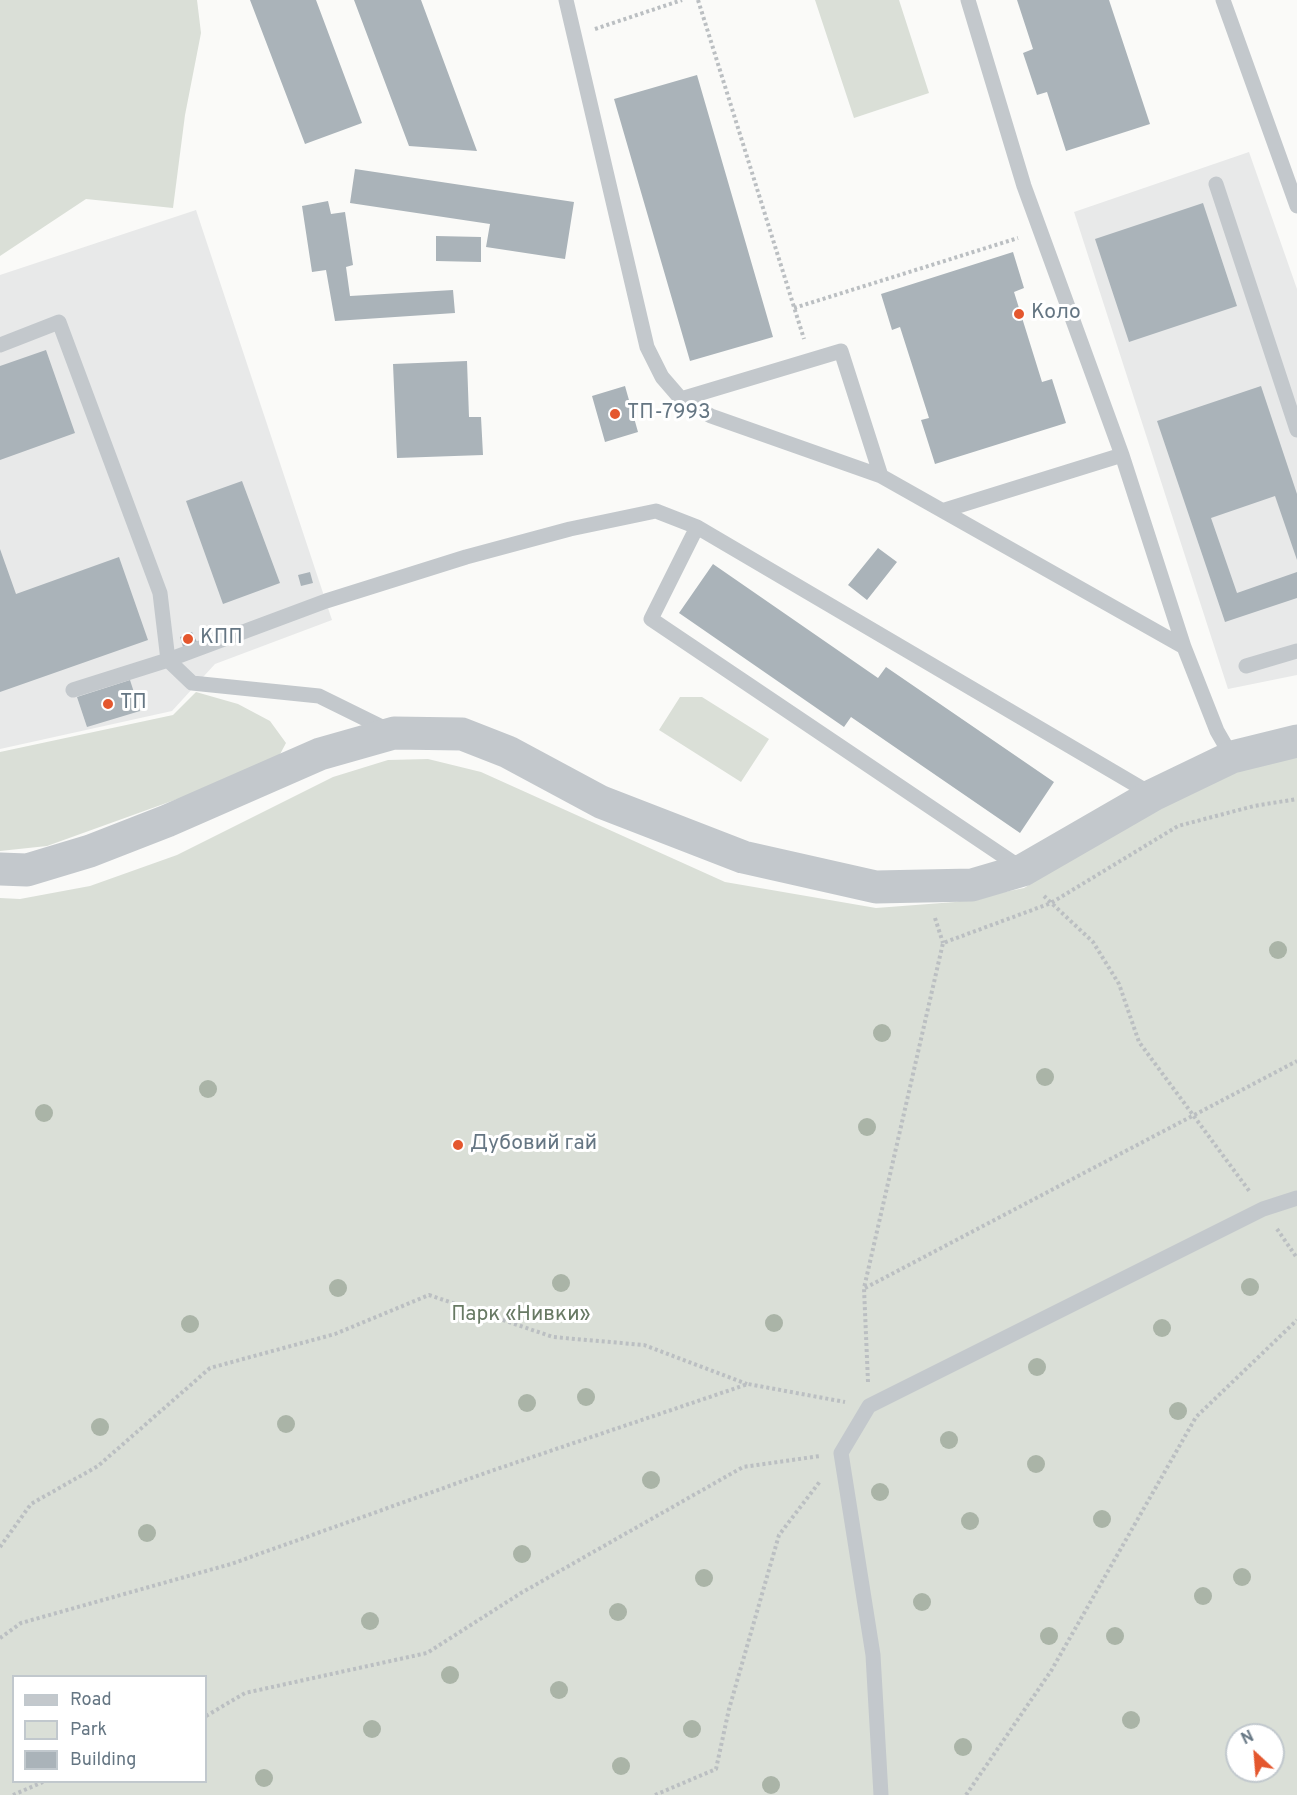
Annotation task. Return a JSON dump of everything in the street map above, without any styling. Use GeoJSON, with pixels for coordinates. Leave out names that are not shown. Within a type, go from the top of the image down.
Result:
{"type":"FeatureCollection","features":[{"type":"Feature","properties":{"kind":"street"},"geometry":{"type":"LineString","coordinates":[[0,869],[27,870],[90,851],[320,754],[394,733],[462,734],[508,752],[601,802],[743,857],[876,887],[972,885],[1023,870],[1153,795],[1232,757],[1297,741]]}},
{"type":"Feature","properties":{"kind":"lane"},"geometry":{"type":"LineString","coordinates":[[566,0],[647,347],[662,377],[681,399],[711,416],[881,476],[945,510],[1184,647]]}},
{"type":"Feature","properties":{"kind":"lane"},"geometry":{"type":"LineString","coordinates":[[968,0],[1024,186],[1122,454],[1184,647],[1217,731],[1232,757]]}},
{"type":"Feature","properties":{"kind":"lane"},"geometry":{"type":"LineString","coordinates":[[1223,0],[1297,206]]}},
{"type":"Feature","properties":{"kind":"lane"},"geometry":{"type":"LineString","coordinates":[[1216,184],[1297,430]]}},
{"type":"Feature","properties":{"kind":"lane"},"geometry":{"type":"LineString","coordinates":[[0,345],[59,322],[160,593],[168,660],[192,683],[319,696],[394,733]]}},
{"type":"Feature","properties":{"kind":"lane"},"geometry":{"type":"LineString","coordinates":[[681,399],[841,351],[881,476]]}},
{"type":"Feature","properties":{"kind":"lane"},"geometry":{"type":"LineString","coordinates":[[945,510],[1122,454]]}},
{"type":"Feature","properties":{"kind":"lane"},"geometry":{"type":"LineString","coordinates":[[73,690],[168,660],[326,601],[466,557],[570,529],[656,511],[697,527],[1153,795]]}},
{"type":"Feature","properties":{"kind":"lane"},"geometry":{"type":"LineString","coordinates":[[697,527],[651,619],[1023,870]]}},
{"type":"Feature","properties":{"kind":"lane"},"geometry":{"type":"LineString","coordinates":[[1245,666],[1297,651]]}},
{"type":"Feature","properties":{"kind":"lane"},"geometry":{"type":"LineString","coordinates":[[881,1795],[873,1655],[841,1453],[869,1406],[1263,1209],[1297,1197]]}},
{"type":"Feature","properties":{"kind":"path"},"geometry":{"type":"LineString","coordinates":[[574,35],[682,0]]}},
{"type":"Feature","properties":{"kind":"path"},"geometry":{"type":"LineString","coordinates":[[698,0],[804,340]]}},
{"type":"Feature","properties":{"kind":"path"},"geometry":{"type":"LineString","coordinates":[[794,308],[1022,236]]}},
{"type":"Feature","properties":{"kind":"path"},"geometry":{"type":"LineString","coordinates":[[944,943],[1051,903],[1178,826],[1254,806],[1297,799]]}},
{"type":"Feature","properties":{"kind":"path"},"geometry":{"type":"LineString","coordinates":[[1043,895],[1093,942],[1119,984],[1139,1042],[1297,1258]]}},
{"type":"Feature","properties":{"kind":"path"},"geometry":{"type":"LineString","coordinates":[[0,1546],[31,1504],[98,1466],[210,1368],[334,1334],[429,1295],[553,1337],[644,1345],[748,1384],[869,1406],[864,1288],[944,943],[933,912]]}},
{"type":"Feature","properties":{"kind":"path"},"geometry":{"type":"LineString","coordinates":[[864,1288],[1297,1061]]}},
{"type":"Feature","properties":{"kind":"path"},"geometry":{"type":"LineString","coordinates":[[966,1795],[1051,1671],[1196,1418],[1297,1320]]}},
{"type":"Feature","properties":{"kind":"path"},"geometry":{"type":"LineString","coordinates":[[0,1638],[21,1623],[231,1564],[491,1471],[748,1384]]}},
{"type":"Feature","properties":{"kind":"path"},"geometry":{"type":"LineString","coordinates":[[207,1715],[245,1693],[428,1653],[521,1593],[743,1467],[841,1453]]}},
{"type":"Feature","properties":{"kind":"path"},"geometry":{"type":"LineString","coordinates":[[655,1795],[716,1769],[729,1709],[779,1535],[841,1453]]}},
{"type":"Feature","properties":{"kind":"path"},"geometry":{"type":"LineString","coordinates":[[14,1795],[41,1783]]}},
{"type":"Feature","properties":{"kind":"shaded area"},"geometry":{"type":"Polygon","coordinates":[[[1249,152],[1297,289],[1297,675],[1228,689],[1074,212],[1249,152]]]}},
{"type":"Feature","properties":{"kind":"shaded area"},"geometry":{"type":"Polygon","coordinates":[[[196,210],[332,620],[215,664],[172,711],[0,749],[0,275],[196,210]]]}},
{"type":"Feature","properties":{"kind":"green space"},"geometry":{"type":"Polygon","coordinates":[[[0,0],[197,0],[201,33],[185,115],[173,208],[86,199],[0,256],[0,0]]]}},
{"type":"Feature","properties":{"kind":"green space"},"geometry":{"type":"Polygon","coordinates":[[[815,0],[899,0],[929,93],[854,118],[815,0]]]}},
{"type":"Feature","properties":{"kind":"green space"},"geometry":{"type":"Polygon","coordinates":[[[196,692],[238,704],[270,721],[286,743],[278,758],[233,779],[47,846],[0,851],[0,752],[173,715],[196,692]]]}},
{"type":"Feature","properties":{"kind":"green space"},"geometry":{"type":"Polygon","coordinates":[[[680,697],[702,697],[769,739],[741,782],[659,730],[680,697]]]}},
{"type":"Feature","properties":{"kind":"green space","name":"Парк «Нивки»"},"geometry":{"type":"Polygon","coordinates":[[[1297,754],[1297,1795],[0,1795],[0,898],[20,899],[90,886],[177,855],[333,777],[388,760],[428,759],[481,772],[725,882],[876,908],[955,902],[1024,888],[1200,780],[1297,754]]]}},
{"type":"Feature","properties":{"kind":"building"},"geometry":{"type":"Polygon","coordinates":[[[250,0],[316,0],[362,123],[305,144],[250,0]]]}},
{"type":"Feature","properties":{"kind":"building"},"geometry":{"type":"Polygon","coordinates":[[[354,0],[421,0],[477,151],[409,146],[354,0]]]}},
{"type":"Feature","properties":{"kind":"building"},"geometry":{"type":"Polygon","coordinates":[[[1017,0],[1109,0],[1150,124],[1066,151],[1047,92],[1037,95],[1023,53],[1033,49],[1017,0]]]}},
{"type":"Feature","properties":{"kind":"building"},"geometry":{"type":"Polygon","coordinates":[[[697,75],[773,337],[690,361],[614,99],[697,75]]]}},
{"type":"Feature","properties":{"kind":"building"},"geometry":{"type":"Polygon","coordinates":[[[355,169],[574,202],[565,259],[486,247],[490,224],[350,203],[355,169]]]}},
{"type":"Feature","properties":{"kind":"building"},"geometry":{"type":"Polygon","coordinates":[[[328,201],[331,214],[345,212],[353,265],[346,267],[350,296],[453,290],[455,313],[335,321],[326,270],[312,272],[302,206],[328,201]]]}},
{"type":"Feature","properties":{"kind":"building"},"geometry":{"type":"Polygon","coordinates":[[[1203,203],[1237,306],[1129,342],[1095,239],[1203,203]]]}},
{"type":"Feature","properties":{"kind":"building"},"geometry":{"type":"Polygon","coordinates":[[[436,236],[481,237],[481,262],[436,261],[436,236]]]}},
{"type":"Feature","properties":{"kind":"building"},"geometry":{"type":"Polygon","coordinates":[[[1013,252],[1024,288],[1014,292],[1042,382],[1052,379],[1066,423],[935,464],[921,420],[929,418],[900,327],[892,330],[881,294],[1013,252]]]}},
{"type":"Feature","properties":{"kind":"building"},"geometry":{"type":"Polygon","coordinates":[[[46,350],[75,433],[0,460],[0,366],[46,350]]]}},
{"type":"Feature","properties":{"kind":"building"},"geometry":{"type":"Polygon","coordinates":[[[467,361],[469,417],[481,417],[483,455],[397,458],[393,364],[467,361]]]}},
{"type":"Feature","properties":{"kind":"building","name":"ТП-7993"},"geometry":{"type":"Polygon","coordinates":[[[625,386],[638,432],[605,442],[592,396],[625,386]]]}},
{"type":"Feature","properties":{"kind":"building"},"geometry":{"type":"Polygon","coordinates":[[[1261,386],[1297,494],[1297,560],[1275,496],[1211,518],[1237,593],[1297,572],[1297,598],[1225,622],[1157,421],[1261,386]]]}},
{"type":"Feature","properties":{"kind":"building"},"geometry":{"type":"Polygon","coordinates":[[[242,481],[280,583],[223,604],[186,501],[242,481]]]}},
{"type":"Feature","properties":{"kind":"building"},"geometry":{"type":"Polygon","coordinates":[[[878,548],[897,562],[867,600],[848,585],[878,548]]]}},
{"type":"Feature","properties":{"kind":"building"},"geometry":{"type":"Polygon","coordinates":[[[0,549],[16,594],[119,557],[148,640],[0,692],[0,549]]]}},
{"type":"Feature","properties":{"kind":"building"},"geometry":{"type":"Polygon","coordinates":[[[713,564],[878,678],[886,667],[1054,782],[1020,833],[851,717],[844,727],[679,613],[713,564]]]}},
{"type":"Feature","properties":{"kind":"building"},"geometry":{"type":"Polygon","coordinates":[[[310,572],[313,583],[301,586],[298,575],[310,572]]]}},
{"type":"Feature","properties":{"kind":"building","name":"КПП"},"geometry":{"type":"Polygon","coordinates":[[[192,632],[197,642],[183,647],[180,637],[192,632]]]}},
{"type":"Feature","properties":{"kind":"building","name":"ТП"},"geometry":{"type":"Polygon","coordinates":[[[130,680],[140,711],[87,727],[77,697],[130,680]]]}},
{"type":"Feature","properties":{"kind":"place","name":"Коло"},"geometry":{"type":"Point","coordinates":[1019,314]}},
{"type":"Feature","properties":{"kind":"place","name":"ТП-7993"},"geometry":{"type":"Point","coordinates":[615,414]}},
{"type":"Feature","properties":{"kind":"place","name":"КПП"},"geometry":{"type":"Point","coordinates":[188,639]}},
{"type":"Feature","properties":{"kind":"place","name":"ТП"},"geometry":{"type":"Point","coordinates":[108,704]}},
{"type":"Feature","properties":{"kind":"place","name":"Дубовий гай"},"geometry":{"type":"Point","coordinates":[458,1145]}}]}
